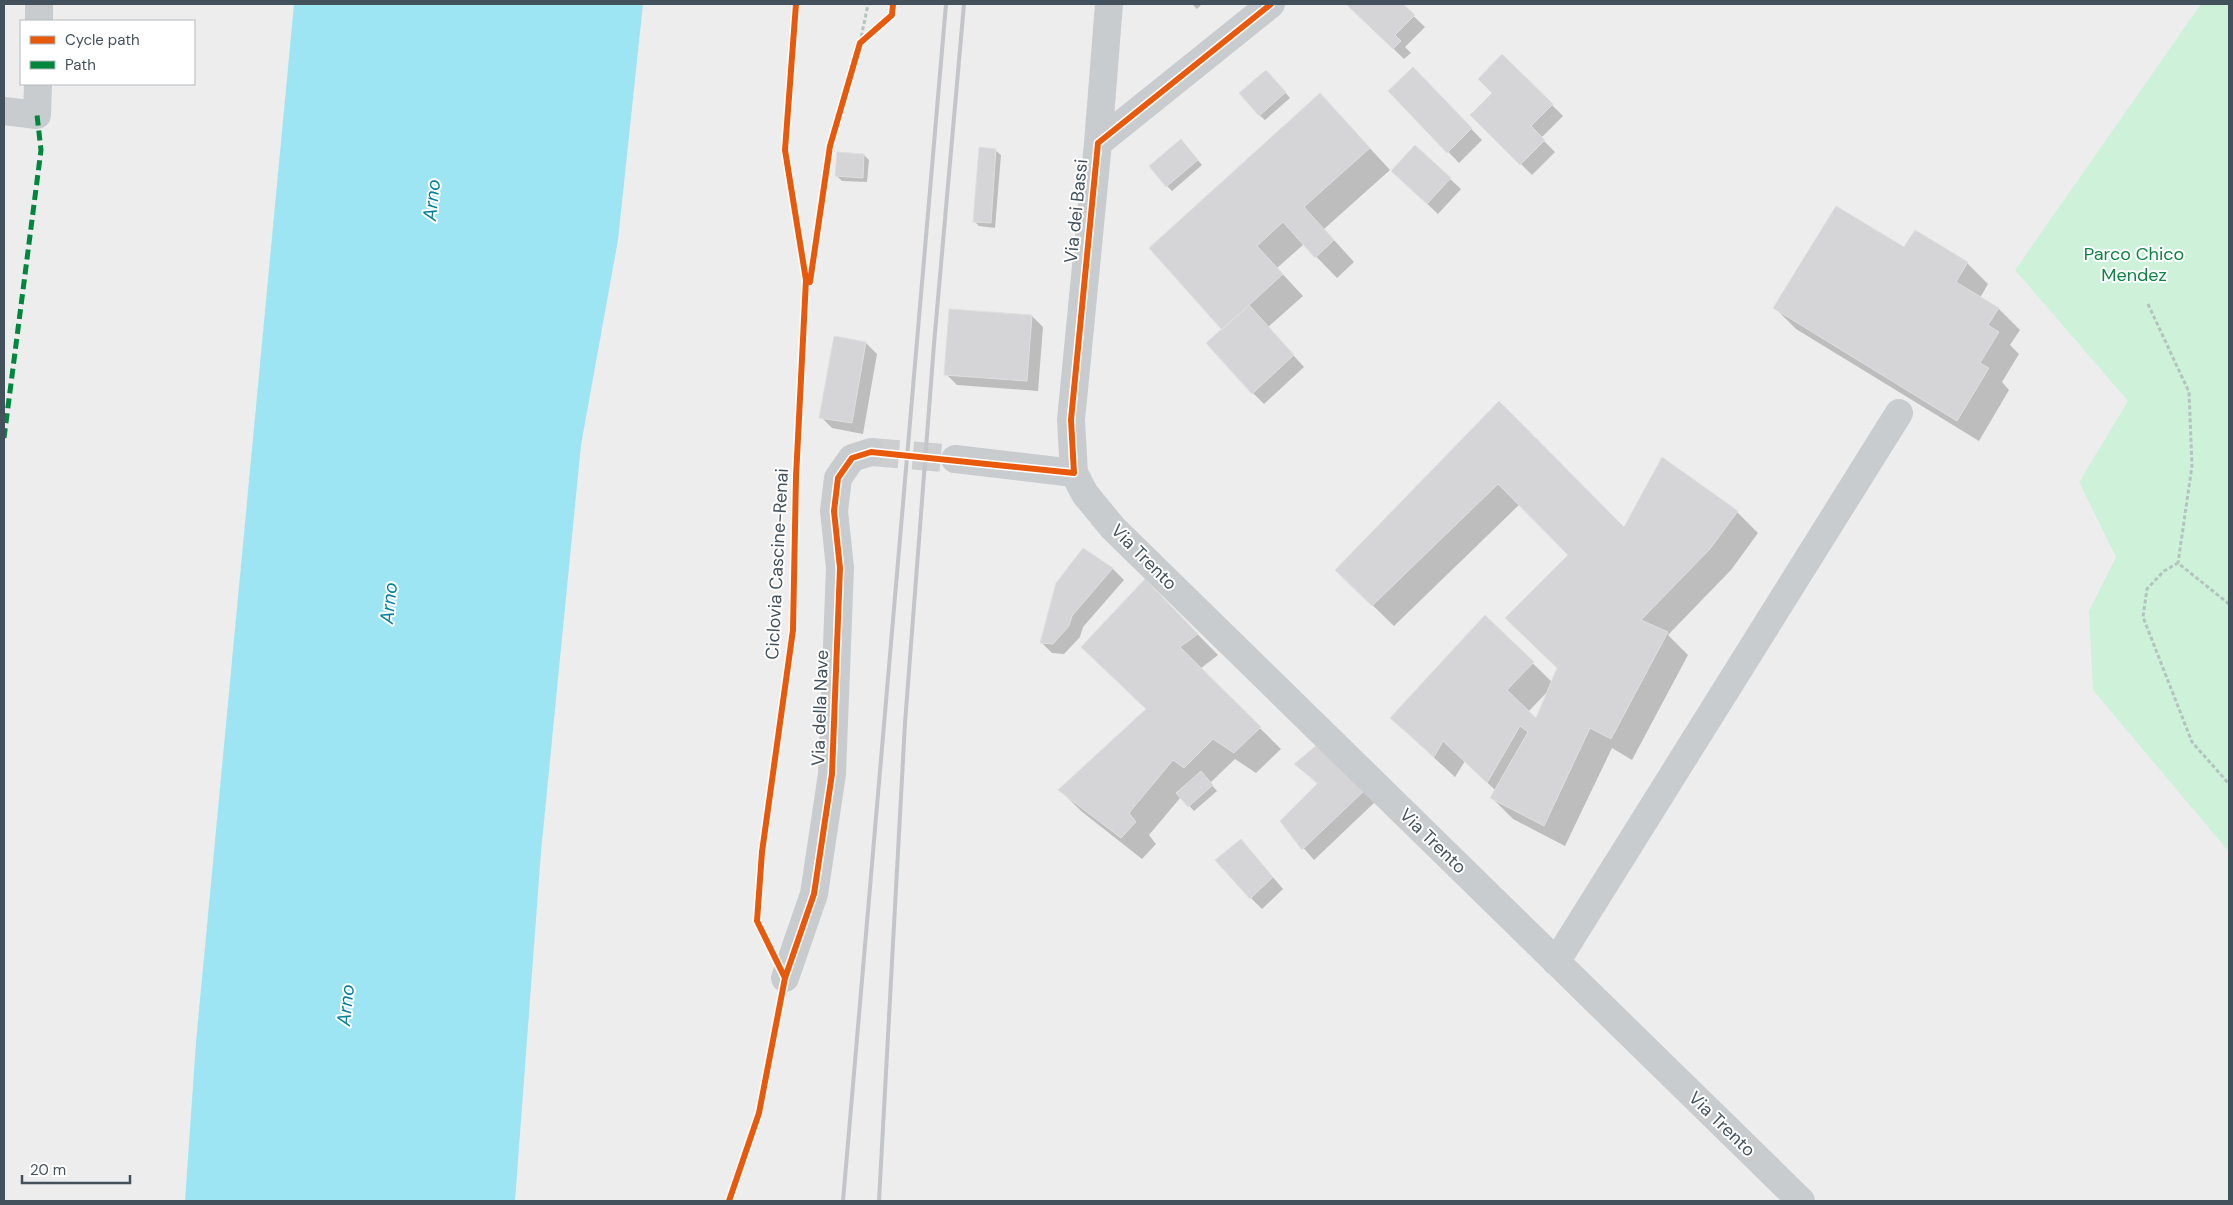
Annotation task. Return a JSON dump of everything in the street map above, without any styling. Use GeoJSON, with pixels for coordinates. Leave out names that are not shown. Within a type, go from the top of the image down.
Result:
{"type":"FeatureCollection","features":[{"type":"Feature","properties":{"kind":"street"},"geometry":{"type":"LineString","coordinates":[[39,4],[39,20]]}},
{"type":"Feature","properties":{"kind":"street"},"geometry":{"type":"LineString","coordinates":[[1098,143],[1109,4]]}},
{"type":"Feature","properties":{"kind":"street","name":"Via dei Bassi"},"geometry":{"type":"LineString","coordinates":[[1074,473],[1071,420],[1098,143],[1271,4]]}},
{"type":"Feature","properties":{"kind":"street"},"geometry":{"type":"LineString","coordinates":[[4,111],[37,115],[38,85]]}},
{"type":"Feature","properties":{"kind":"street"},"geometry":{"type":"LineString","coordinates":[[1556,962],[1898,413]]}},
{"type":"Feature","properties":{"kind":"street","name":"Via della Nave"},"geometry":{"type":"LineString","coordinates":[[785,978],[814,894],[832,774],[840,568],[834,511],[838,478],[852,458],[870,452]]}},
{"type":"Feature","properties":{"kind":"street"},"geometry":{"type":"LineString","coordinates":[[955,459],[1074,473]]}},
{"type":"Feature","properties":{"kind":"street","name":"Via Trento"},"geometry":{"type":"LineString","coordinates":[[1074,473],[1085,494],[1113,528],[1801,1201]]}},
{"type":"Feature","properties":{"kind":"path"},"geometry":{"type":"LineString","coordinates":[[857,52],[868,4]]}},
{"type":"Feature","properties":{"kind":"path"},"geometry":{"type":"LineString","coordinates":[[860,43],[873,32]]}},
{"type":"Feature","properties":{"kind":"path"},"geometry":{"type":"LineString","coordinates":[[2148,304],[2189,392],[2192,466],[2178,563]]}},
{"type":"Feature","properties":{"kind":"path"},"geometry":{"type":"LineString","coordinates":[[2178,563],[2229,604]]}},
{"type":"Feature","properties":{"kind":"path"},"geometry":{"type":"LineString","coordinates":[[2178,563],[2164,570],[2147,589],[2143,617],[2192,742],[2229,784]]}},
{"type":"Feature","properties":{"kind":"green space","name":"Parco Chico Mendez"},"geometry":{"type":"Polygon","coordinates":[[[2201,4],[2229,4],[2229,852],[2093,690],[2089,611],[2116,557],[2079,482],[2128,401],[2015,270],[2201,4]]]}},
{"type":"Feature","properties":{"kind":"water","name":"Arno"},"geometry":{"type":"Polygon","coordinates":[[[294,4],[643,4],[618,240],[581,445],[541,852],[515,1201],[185,1201],[196,1042],[294,4]]]}},
{"type":"Feature","properties":{"kind":"building"},"geometry":{"type":"Polygon","coordinates":[[[1346,4],[1403,4],[1415,15],[1395,35],[1401,41],[1393,49],[1346,4]]]}},
{"type":"Feature","properties":{"kind":"building"},"geometry":{"type":"Polygon","coordinates":[[[1502,54],[1553,104],[1531,126],[1545,140],[1520,165],[1470,115],[1492,93],[1478,79],[1502,54]]]}},
{"type":"Feature","properties":{"kind":"building"},"geometry":{"type":"Polygon","coordinates":[[[1413,67],[1472,128],[1447,153],[1388,91],[1413,67]]]}},
{"type":"Feature","properties":{"kind":"building"},"geometry":{"type":"Polygon","coordinates":[[[1266,70],[1286,92],[1259,116],[1239,93],[1266,70]]]}},
{"type":"Feature","properties":{"kind":"building"},"geometry":{"type":"Polygon","coordinates":[[[1320,93],[1370,148],[1304,207],[1334,240],[1315,258],[1283,222],[1257,246],[1283,274],[1222,330],[1149,248],[1320,93]]]}},
{"type":"Feature","properties":{"kind":"building"},"geometry":{"type":"Polygon","coordinates":[[[1181,139],[1198,160],[1166,187],[1149,166],[1181,139]]]}},
{"type":"Feature","properties":{"kind":"building"},"geometry":{"type":"Polygon","coordinates":[[[1415,145],[1451,178],[1427,204],[1391,171],[1415,145]]]}},
{"type":"Feature","properties":{"kind":"building"},"geometry":{"type":"Polygon","coordinates":[[[979,147],[996,149],[991,223],[973,222],[979,147]]]}},
{"type":"Feature","properties":{"kind":"building"},"geometry":{"type":"Polygon","coordinates":[[[837,152],[864,154],[863,178],[835,176],[837,152]]]}},
{"type":"Feature","properties":{"kind":"building"},"geometry":{"type":"Polygon","coordinates":[[[1836,206],[1904,247],[1915,230],[1968,262],[1956,282],[1999,308],[1988,325],[1999,332],[1980,363],[1989,368],[1957,421],[1773,308],[1836,206]]]}},
{"type":"Feature","properties":{"kind":"building"},"geometry":{"type":"Polygon","coordinates":[[[1249,305],[1294,355],[1252,394],[1206,343],[1249,305]]]}},
{"type":"Feature","properties":{"kind":"building"},"geometry":{"type":"Polygon","coordinates":[[[949,309],[1032,315],[1027,381],[944,375],[949,309]]]}},
{"type":"Feature","properties":{"kind":"building"},"geometry":{"type":"Polygon","coordinates":[[[834,336],[866,342],[852,423],[819,418],[834,336]]]}},
{"type":"Feature","properties":{"kind":"building"},"geometry":{"type":"Polygon","coordinates":[[[1499,401],[1624,527],[1662,457],[1738,511],[1710,549],[1641,620],[1668,632],[1611,739],[1590,728],[1544,826],[1490,798],[1528,732],[1520,726],[1487,783],[1443,741],[1434,757],[1390,718],[1485,615],[1534,662],[1507,690],[1536,718],[1557,668],[1505,618],[1568,555],[1498,484],[1372,606],[1335,570],[1499,401]]]}},
{"type":"Feature","properties":{"kind":"building"},"geometry":{"type":"Polygon","coordinates":[[[1083,548],[1113,568],[1072,616],[1069,626],[1053,644],[1040,643],[1056,583],[1083,548]]]}},
{"type":"Feature","properties":{"kind":"building"},"geometry":{"type":"Polygon","coordinates":[[[1145,579],[1198,634],[1180,647],[1261,727],[1234,753],[1213,739],[1184,768],[1173,760],[1129,813],[1136,822],[1121,838],[1058,790],[1146,709],[1081,647],[1145,579]]]}},
{"type":"Feature","properties":{"kind":"building"},"geometry":{"type":"Polygon","coordinates":[[[1318,744],[1366,789],[1302,850],[1280,821],[1318,783],[1294,764],[1318,744]]]}},
{"type":"Feature","properties":{"kind":"building"},"geometry":{"type":"Polygon","coordinates":[[[1201,771],[1213,785],[1188,807],[1176,793],[1201,771]]]}},
{"type":"Feature","properties":{"kind":"building"},"geometry":{"type":"Polygon","coordinates":[[[1241,839],[1273,877],[1250,899],[1215,860],[1241,839]]]}},
{"type":"Feature","properties":{"kind":"tunnel"},"geometry":{"type":"LineString","coordinates":[[871,452],[955,459]]}},
{"type":"Feature","properties":{"kind":"railway"},"geometry":{"type":"LineString","coordinates":[[843,1201],[946,4]]}},
{"type":"Feature","properties":{"kind":"railway"},"geometry":{"type":"LineString","coordinates":[[879,1201],[905,723],[934,344],[964,4]]}},
{"type":"Feature","properties":{"kind":"marked path"},"geometry":{"type":"LineString","coordinates":[[4,438],[41,150],[37,115]]}},
{"type":"Feature","properties":{"kind":"cycle path","name":"Ciclovia Cascine-Renai"},"geometry":{"type":"LineString","coordinates":[[785,978],[757,921],[762,852],[793,630],[796,477],[806,280],[785,150],[796,4]]}},
{"type":"Feature","properties":{"kind":"cycle path"},"geometry":{"type":"LineString","coordinates":[[810,282],[830,146],[860,43],[892,15],[893,4]]}},
{"type":"Feature","properties":{"kind":"cycle path"},"geometry":{"type":"LineString","coordinates":[[729,1201],[759,1113],[785,978],[814,894],[832,774],[840,568],[834,511],[838,478],[852,458],[871,452],[1074,473],[1071,420],[1098,143],[1271,4]]}}]}
